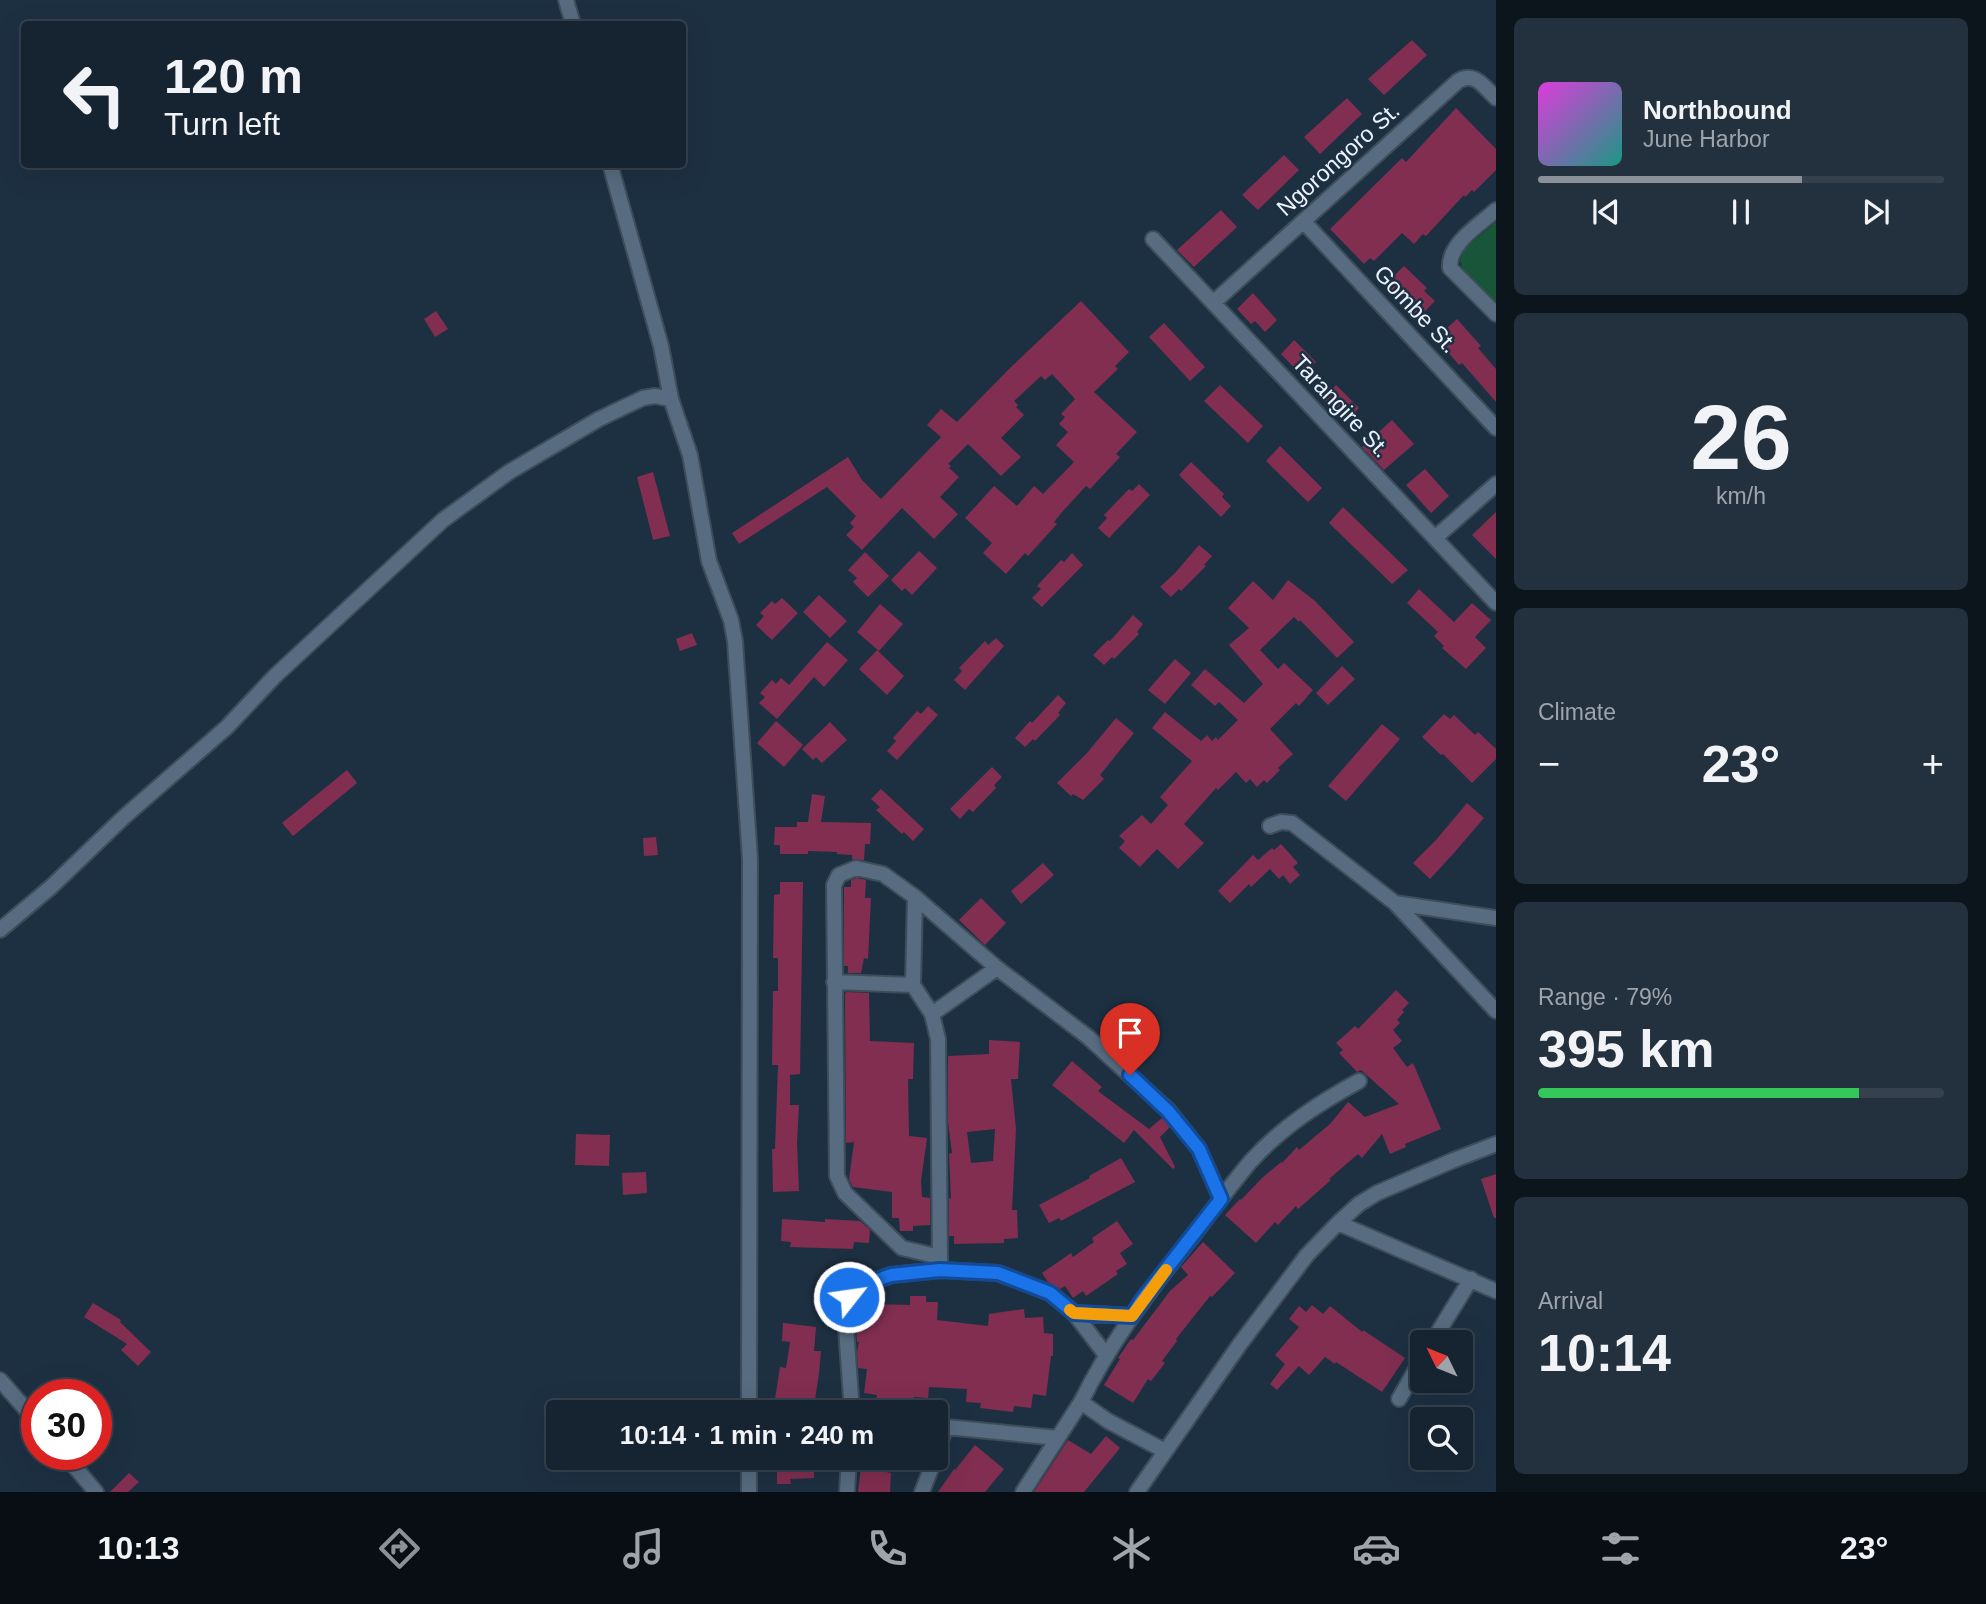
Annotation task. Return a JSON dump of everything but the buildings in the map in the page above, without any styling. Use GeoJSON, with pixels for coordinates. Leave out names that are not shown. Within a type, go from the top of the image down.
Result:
{"type":"FeatureCollection","features":[{"type":"Feature","properties":{"kind":"street"},"geometry":{"type":"LineString","coordinates":[[566,0],[572,21]]}},
{"type":"Feature","properties":{"kind":"street","name":"Ngorongoro St."},"geometry":{"type":"LineString","coordinates":[[1213,303],[1461,79],[1469,76],[1473,78],[1496,98]]}},
{"type":"Feature","properties":{"kind":"street"},"geometry":{"type":"LineString","coordinates":[[611,168],[661,346],[671,399],[690,455],[709,561],[731,620],[735,641],[750,859],[749,1400]]}},
{"type":"Feature","properties":{"kind":"street"},"geometry":{"type":"LineString","coordinates":[[1496,210],[1459,244],[1451,254],[1450,261],[1450,268],[1496,314]]}},
{"type":"Feature","properties":{"kind":"street","name":"Gombe St."},"geometry":{"type":"LineString","coordinates":[[1304,222],[1496,428]]}},
{"type":"Feature","properties":{"kind":"street","name":"Tarangire St."},"geometry":{"type":"LineString","coordinates":[[1153,239],[1496,603]]}},
{"type":"Feature","properties":{"kind":"street"},"geometry":{"type":"LineString","coordinates":[[0,930],[51,887],[124,817],[227,726],[275,676],[443,520],[509,472],[599,419],[643,398],[655,396],[671,399]]}},
{"type":"Feature","properties":{"kind":"street"},"geometry":{"type":"LineString","coordinates":[[1435,538],[1496,484]]}},
{"type":"Feature","properties":{"kind":"street"},"geometry":{"type":"LineString","coordinates":[[1270,825],[1292,823],[1395,903],[1496,1011]]}},
{"type":"Feature","properties":{"kind":"street"},"geometry":{"type":"LineString","coordinates":[[1106,1355],[1074,1313],[1050,1293],[998,1273],[940,1263],[902,1248],[845,1193],[837,1176],[834,885],[839,875],[856,868],[883,874],[915,897],[997,968],[1088,1037],[1168,1111],[1199,1149],[1221,1199]]}},
{"type":"Feature","properties":{"kind":"street"},"geometry":{"type":"LineString","coordinates":[[915,897],[913,985],[932,1014],[938,1039],[940,1263]]}},
{"type":"Feature","properties":{"kind":"street"},"geometry":{"type":"LineString","coordinates":[[1395,903],[1496,918]]}},
{"type":"Feature","properties":{"kind":"street"},"geometry":{"type":"LineString","coordinates":[[932,1014],[997,968]]}},
{"type":"Feature","properties":{"kind":"street"},"geometry":{"type":"LineString","coordinates":[[834,982],[913,985]]}},
{"type":"Feature","properties":{"kind":"street"},"geometry":{"type":"LineString","coordinates":[[1023,1492],[1142,1300],[1251,1162],[1319,1103],[1359,1082]]}},
{"type":"Feature","properties":{"kind":"street"},"geometry":{"type":"LineString","coordinates":[[1136,1492],[1248,1333],[1307,1255],[1338,1223],[1359,1204],[1377,1194],[1496,1144]]}},
{"type":"Feature","properties":{"kind":"street"},"geometry":{"type":"LineString","coordinates":[[1338,1223],[1496,1291]]}},
{"type":"Feature","properties":{"kind":"street"},"geometry":{"type":"LineString","coordinates":[[851,1400],[845,1314],[849,1297],[859,1287],[891,1275],[940,1263]]}},
{"type":"Feature","properties":{"kind":"street"},"geometry":{"type":"LineString","coordinates":[[1439,1330],[1471,1279]]}},
{"type":"Feature","properties":{"kind":"street"},"geometry":{"type":"LineString","coordinates":[[1074,1313],[1132,1316]]}},
{"type":"Feature","properties":{"kind":"street"},"geometry":{"type":"LineString","coordinates":[[0,1380],[21,1404]]}},
{"type":"Feature","properties":{"kind":"street"},"geometry":{"type":"LineString","coordinates":[[1399,1399],[1410,1380]]}},
{"type":"Feature","properties":{"kind":"street"},"geometry":{"type":"LineString","coordinates":[[1081,1402],[1108,1421],[1165,1451]]}},
{"type":"Feature","properties":{"kind":"street"},"geometry":{"type":"LineString","coordinates":[[948,1427],[1058,1438]]}},
{"type":"Feature","properties":{"kind":"street"},"geometry":{"type":"LineString","coordinates":[[77,1470],[96,1492]]}},
{"type":"Feature","properties":{"kind":"street"},"geometry":{"type":"LineString","coordinates":[[749,1470],[749,1492]]}},
{"type":"Feature","properties":{"kind":"street"},"geometry":{"type":"LineString","coordinates":[[847,1492],[848,1470]]}},
{"type":"Feature","properties":{"kind":"street"},"geometry":{"type":"LineString","coordinates":[[922,1492],[930,1470]]}},
{"type":"Feature","properties":{"kind":"green space"},"geometry":{"type":"Polygon","coordinates":[[[1496,222],[1496,303],[1492,302],[1463,270],[1460,260],[1465,248],[1496,222]]]}},
{"type":"Feature","properties":{"kind":"slow traffic"},"geometry":{"type":"LineString","coordinates":[[1070,1310],[1074,1313],[1132,1316],[1166,1270]]}},
{"type":"Feature","properties":{"kind":"route"},"geometry":{"type":"LineString","coordinates":[[849,1297],[859,1287],[891,1275],[940,1270],[998,1273],[1050,1293],[1074,1313],[1132,1316],[1221,1199],[1199,1149],[1168,1111],[1130,1075]]}}]}
